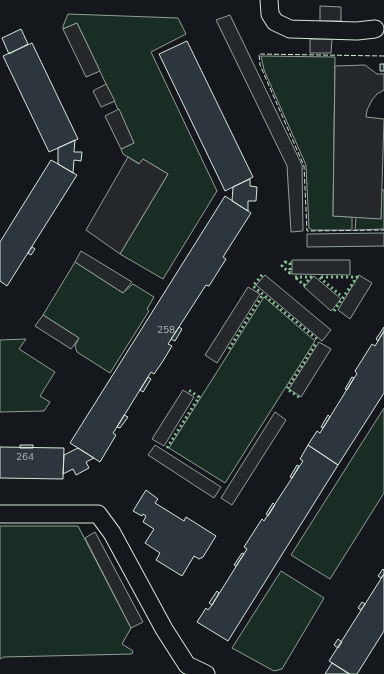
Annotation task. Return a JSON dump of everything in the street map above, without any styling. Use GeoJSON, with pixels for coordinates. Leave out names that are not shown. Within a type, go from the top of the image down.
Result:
{"type":"FeatureCollection","features":[{"type":"Feature","properties":{"kind":"street"},"geometry":{"type":"LineString","coordinates":[[269,0],[270,14],[275,22],[290,29],[358,31],[375,29]]}},
{"type":"Feature","properties":{"kind":"street"},"geometry":{"type":"LineString","coordinates":[[0,514],[98,514],[112,534],[164,629],[187,665],[206,674]]}},
{"type":"Feature","properties":{"kind":"green space"},"geometry":{"type":"Polygon","coordinates":[[[68,14],[178,18],[186,34],[151,52],[217,191],[163,279],[120,254],[168,174],[143,159],[140,164],[123,154],[121,149],[134,143],[77,23],[63,29],[68,14]]]}},
{"type":"Feature","properties":{"kind":"green space"},"geometry":{"type":"Polygon","coordinates":[[[261,56],[335,57],[333,216],[352,217],[352,230],[312,230],[309,228],[306,165],[264,70],[261,56]]]}},
{"type":"Feature","properties":{"kind":"green space"},"geometry":{"type":"Polygon","coordinates":[[[381,190],[384,190],[384,229],[355,230],[356,217],[381,218],[381,190]]]}},
{"type":"Feature","properties":{"kind":"green space"},"geometry":{"type":"Polygon","coordinates":[[[75,262],[123,293],[133,284],[154,297],[147,309],[149,311],[110,373],[77,352],[75,346],[79,338],[43,315],[75,262]]]}},
{"type":"Feature","properties":{"kind":"green space"},"geometry":{"type":"Polygon","coordinates":[[[264,297],[315,341],[225,483],[169,448],[264,297]]]}},
{"type":"Feature","properties":{"kind":"green space"},"geometry":{"type":"Polygon","coordinates":[[[26,339],[19,349],[55,372],[40,396],[50,402],[44,411],[0,412],[0,340],[26,339]]]}},
{"type":"Feature","properties":{"kind":"green space"},"geometry":{"type":"Polygon","coordinates":[[[384,408],[384,493],[330,579],[291,555],[384,408]]]}},
{"type":"Feature","properties":{"kind":"green space"},"geometry":{"type":"Polygon","coordinates":[[[0,526],[78,526],[131,628],[122,644],[133,651],[132,654],[4,657],[0,659],[0,526]]]}},
{"type":"Feature","properties":{"kind":"green space"},"geometry":{"type":"Polygon","coordinates":[[[281,571],[324,598],[282,669],[274,671],[232,648],[281,571]]]}},
{"type":"Feature","properties":{"kind":"shaded area"},"geometry":{"type":"Polygon","coordinates":[[[320,6],[341,7],[341,21],[320,21],[320,6]]]}},
{"type":"Feature","properties":{"kind":"shaded area"},"geometry":{"type":"Polygon","coordinates":[[[230,15],[302,165],[303,231],[291,232],[287,166],[216,20],[230,15]]]}},
{"type":"Feature","properties":{"kind":"shaded area"},"geometry":{"type":"Polygon","coordinates":[[[77,23],[100,71],[86,77],[63,29],[77,23]]]}},
{"type":"Feature","properties":{"kind":"shaded area"},"geometry":{"type":"Polygon","coordinates":[[[310,39],[332,39],[331,53],[310,53],[310,39]]]}},
{"type":"Feature","properties":{"kind":"shaded area"},"geometry":{"type":"Polygon","coordinates":[[[365,65],[377,74],[384,74],[384,90],[377,94],[372,100],[367,110],[366,117],[384,119],[381,219],[333,216],[335,66],[365,65]]]}},
{"type":"Feature","properties":{"kind":"shaded area"},"geometry":{"type":"Polygon","coordinates":[[[106,84],[115,101],[101,107],[93,91],[106,84]]]}},
{"type":"Feature","properties":{"kind":"shaded area"},"geometry":{"type":"Polygon","coordinates":[[[119,109],[134,143],[121,149],[105,116],[119,109]]]}},
{"type":"Feature","properties":{"kind":"shaded area"},"geometry":{"type":"Polygon","coordinates":[[[128,157],[139,164],[143,159],[168,174],[120,254],[86,230],[128,157]]]}},
{"type":"Feature","properties":{"kind":"shaded area"},"geometry":{"type":"Polygon","coordinates":[[[384,233],[384,246],[307,247],[307,234],[384,233]]]}},
{"type":"Feature","properties":{"kind":"shaded area"},"geometry":{"type":"Polygon","coordinates":[[[81,251],[132,282],[123,293],[75,262],[81,251]]]}},
{"type":"Feature","properties":{"kind":"shaded area"},"geometry":{"type":"Polygon","coordinates":[[[292,260],[350,260],[350,275],[292,274],[292,260]]]}},
{"type":"Feature","properties":{"kind":"shaded area"},"geometry":{"type":"Polygon","coordinates":[[[265,275],[331,330],[322,341],[256,285],[265,275]]]}},
{"type":"Feature","properties":{"kind":"shaded area"},"geometry":{"type":"Polygon","coordinates":[[[359,275],[372,283],[350,319],[338,310],[359,275]]]}},
{"type":"Feature","properties":{"kind":"shaded area"},"geometry":{"type":"Polygon","coordinates":[[[314,276],[341,299],[331,311],[304,287],[314,276]]]}},
{"type":"Feature","properties":{"kind":"shaded area"},"geometry":{"type":"Polygon","coordinates":[[[248,287],[260,294],[217,363],[205,355],[248,287]]]}},
{"type":"Feature","properties":{"kind":"shaded area"},"geometry":{"type":"Polygon","coordinates":[[[43,315],[79,338],[71,349],[35,326],[43,315]]]}},
{"type":"Feature","properties":{"kind":"shaded area"},"geometry":{"type":"Polygon","coordinates":[[[319,342],[331,349],[301,397],[289,389],[319,342]]]}},
{"type":"Feature","properties":{"kind":"shaded area"},"geometry":{"type":"Polygon","coordinates":[[[183,390],[194,397],[164,446],[152,439],[183,390]]]}},
{"type":"Feature","properties":{"kind":"shaded area"},"geometry":{"type":"Polygon","coordinates":[[[275,412],[286,420],[232,505],[221,498],[275,412]]]}},
{"type":"Feature","properties":{"kind":"shaded area"},"geometry":{"type":"Polygon","coordinates":[[[155,445],[221,487],[214,498],[148,455],[155,445]]]}},
{"type":"Feature","properties":{"kind":"shaded area"},"geometry":{"type":"Polygon","coordinates":[[[95,532],[143,622],[131,628],[85,538],[95,532]]]}},
{"type":"Feature","properties":{"kind":"building"},"geometry":{"type":"Polygon","coordinates":[[[21,29],[28,44],[9,54],[2,38],[21,29]]]}},
{"type":"Feature","properties":{"kind":"building"},"geometry":{"type":"Polygon","coordinates":[[[187,41],[253,177],[225,191],[159,54],[187,41]]]}},
{"type":"Feature","properties":{"kind":"building"},"geometry":{"type":"Polygon","coordinates":[[[32,43],[78,139],[49,152],[3,56],[32,43]]]}},
{"type":"Feature","properties":{"kind":"building"},"geometry":{"type":"Polygon","coordinates":[[[380,64],[384,64],[384,71],[380,71],[380,64]]]}},
{"type":"Feature","properties":{"kind":"building"},"geometry":{"type":"Polygon","coordinates":[[[75,140],[74,152],[82,152],[81,161],[74,160],[73,173],[58,164],[58,148],[75,140]]]}},
{"type":"Feature","properties":{"kind":"building"},"geometry":{"type":"Polygon","coordinates":[[[51,160],[77,175],[7,286],[0,281],[0,242],[51,160]]]}},
{"type":"Feature","properties":{"kind":"building"},"geometry":{"type":"Polygon","coordinates":[[[250,179],[250,186],[257,187],[256,201],[248,201],[248,211],[232,201],[233,187],[250,179]]]}},
{"type":"Feature","properties":{"kind":"building"},"geometry":{"type":"Polygon","coordinates":[[[225,196],[251,213],[223,257],[226,259],[209,286],[206,285],[168,344],[172,346],[163,361],[154,374],[151,372],[113,433],[116,435],[100,462],[70,443],[225,196]]]}},
{"type":"Feature","properties":{"kind":"building"},"geometry":{"type":"Polygon","coordinates":[[[32,247],[35,249],[31,255],[28,253],[32,247]]]}},
{"type":"Feature","properties":{"kind":"building"},"geometry":{"type":"Polygon","coordinates":[[[179,327],[182,329],[175,341],[171,339],[179,327]]]}},
{"type":"Feature","properties":{"kind":"building"},"geometry":{"type":"Polygon","coordinates":[[[384,327],[384,331],[378,341],[376,339],[384,327]]]}},
{"type":"Feature","properties":{"kind":"building"},"geometry":{"type":"Polygon","coordinates":[[[384,331],[384,393],[338,465],[308,445],[317,431],[320,433],[357,374],[355,371],[372,344],[375,346],[384,331]]]}},
{"type":"Feature","properties":{"kind":"building"},"geometry":{"type":"Polygon","coordinates":[[[148,377],[151,379],[143,392],[140,390],[148,377]]]}},
{"type":"Feature","properties":{"kind":"building"},"geometry":{"type":"Polygon","coordinates":[[[352,377],[354,378],[347,390],[345,389],[352,377]]]}},
{"type":"Feature","properties":{"kind":"building"},"geometry":{"type":"Polygon","coordinates":[[[124,415],[128,417],[120,428],[117,427],[124,415]]]}},
{"type":"Feature","properties":{"kind":"building"},"geometry":{"type":"Polygon","coordinates":[[[328,415],[330,417],[323,428],[321,427],[328,415]]]}},
{"type":"Feature","properties":{"kind":"building"},"geometry":{"type":"Polygon","coordinates":[[[20,445],[33,445],[33,448],[20,448],[20,445]]]}},
{"type":"Feature","properties":{"kind":"building"},"geometry":{"type":"Polygon","coordinates":[[[308,445],[338,465],[228,641],[197,622],[206,608],[208,610],[212,605],[247,549],[244,547],[262,519],[264,521],[303,461],[300,459],[308,445]]]}},
{"type":"Feature","properties":{"kind":"building"},"geometry":{"type":"Polygon","coordinates":[[[0,447],[64,448],[63,479],[0,478],[0,447]]]}},
{"type":"Feature","properties":{"kind":"building"},"geometry":{"type":"Polygon","coordinates":[[[78,448],[94,458],[86,462],[89,468],[76,475],[73,469],[63,474],[64,455],[78,448]]]}},
{"type":"Feature","properties":{"kind":"building"},"geometry":{"type":"Polygon","coordinates":[[[297,465],[299,466],[292,478],[290,477],[297,465]]]}},
{"type":"Feature","properties":{"kind":"building"},"geometry":{"type":"Polygon","coordinates":[[[146,490],[158,499],[155,503],[184,521],[186,517],[216,536],[203,557],[199,559],[194,556],[182,576],[156,560],[160,553],[145,543],[154,529],[143,522],[146,516],[143,514],[142,516],[133,511],[146,490]]]}},
{"type":"Feature","properties":{"kind":"building"},"geometry":{"type":"Polygon","coordinates":[[[273,503],[275,505],[268,516],[266,514],[273,503]]]}},
{"type":"Feature","properties":{"kind":"building"},"geometry":{"type":"Polygon","coordinates":[[[242,553],[244,554],[236,566],[234,565],[242,553]]]}},
{"type":"Feature","properties":{"kind":"building"},"geometry":{"type":"Polygon","coordinates":[[[383,569],[384,574],[381,578],[378,576],[383,569]]]}},
{"type":"Feature","properties":{"kind":"building"},"geometry":{"type":"Polygon","coordinates":[[[384,574],[384,631],[357,674],[350,674],[329,661],[384,574]]]}},
{"type":"Feature","properties":{"kind":"building"},"geometry":{"type":"Polygon","coordinates":[[[217,591],[219,593],[212,605],[209,603],[217,591]]]}},
{"type":"Feature","properties":{"kind":"building"},"geometry":{"type":"Polygon","coordinates":[[[362,602],[365,604],[361,610],[358,608],[362,602]]]}},
{"type":"Feature","properties":{"kind":"building"},"geometry":{"type":"Polygon","coordinates":[[[338,639],[342,642],[338,648],[334,645],[338,639]]]}},
{"type":"Feature","properties":{"kind":"building"},"geometry":{"type":"Polygon","coordinates":[[[332,663],[349,674],[325,674],[332,663]]]}},
{"type":"Feature","properties":{"kind":"hedge"},"geometry":{"type":"LineString","coordinates":[[285,262],[290,263],[290,273],[282,266],[285,262]]}},
{"type":"Feature","properties":{"kind":"hedge"},"geometry":{"type":"LineString","coordinates":[[262,275],[253,286],[318,340]]}},
{"type":"Feature","properties":{"kind":"hedge"},"geometry":{"type":"LineString","coordinates":[[295,277],[311,277],[304,285],[295,277]]}},
{"type":"Feature","properties":{"kind":"hedge"},"geometry":{"type":"LineString","coordinates":[[334,311],[357,277],[319,277],[340,295]]}},
{"type":"Feature","properties":{"kind":"hedge"},"geometry":{"type":"LineString","coordinates":[[229,349],[263,294]]}},
{"type":"Feature","properties":{"kind":"hedge"},"geometry":{"type":"LineString","coordinates":[[299,397],[287,389],[317,342]]}},
{"type":"Feature","properties":{"kind":"hedge"},"geometry":{"type":"LineString","coordinates":[[167,448],[199,397],[187,389]]}},
{"type":"Feature","properties":{"kind":"fence"},"geometry":{"type":"LineString","coordinates":[[384,56],[259,54],[260,65],[304,166],[307,231],[384,230]]}}]}
